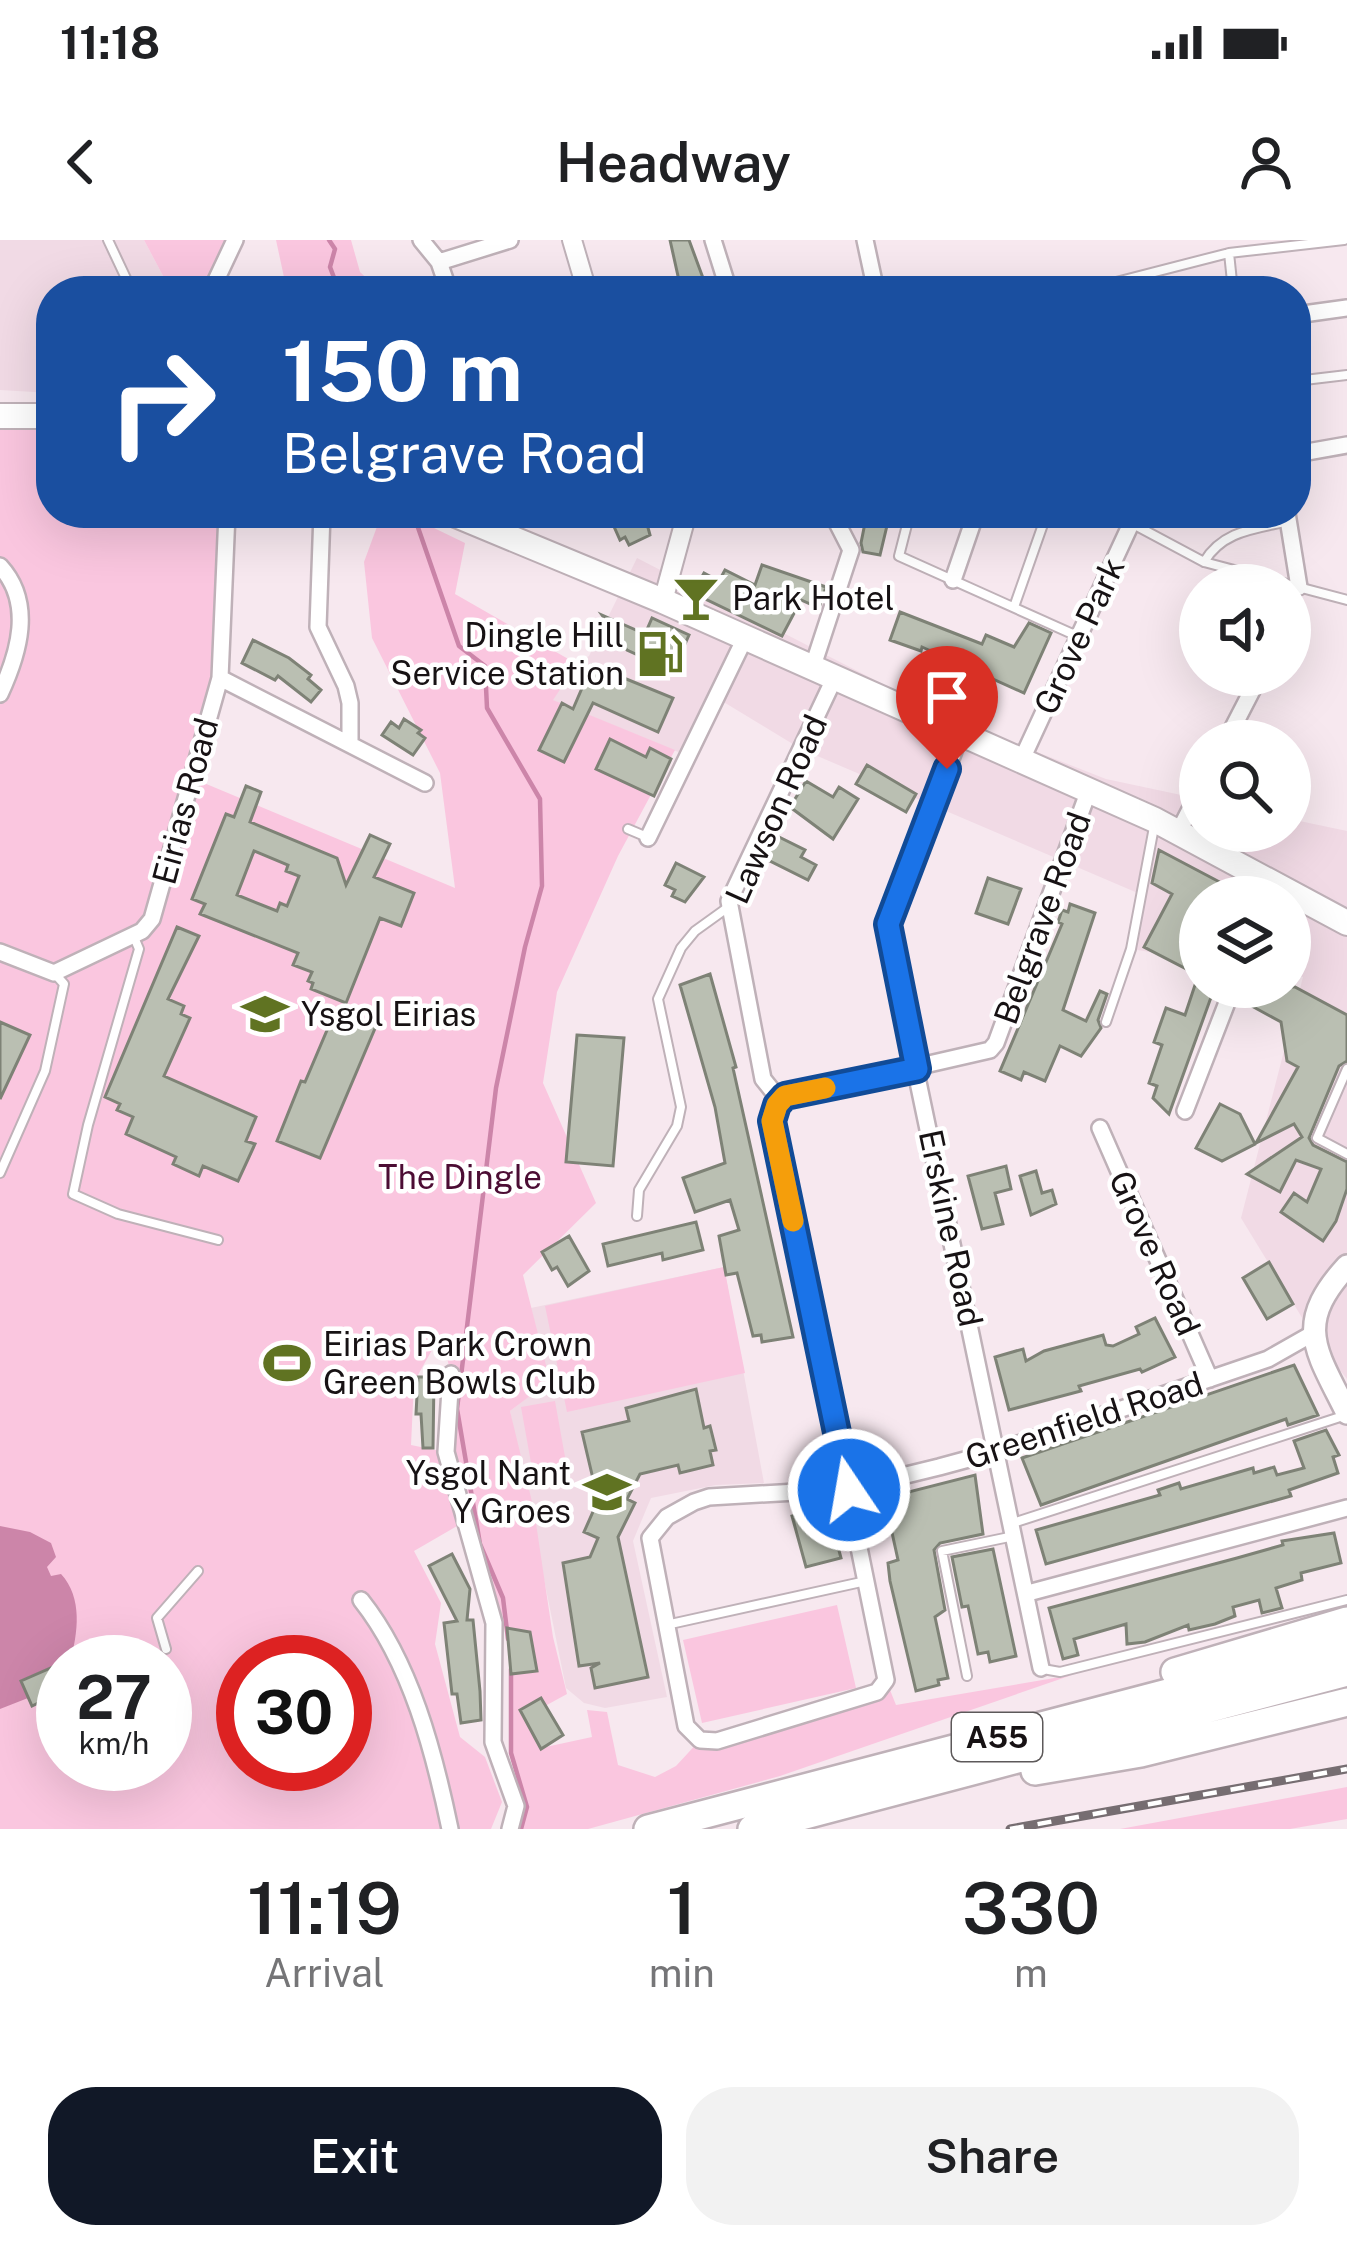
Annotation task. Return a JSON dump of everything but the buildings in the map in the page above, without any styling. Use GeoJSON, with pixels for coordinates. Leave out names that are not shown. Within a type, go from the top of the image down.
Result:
{"type":"FeatureCollection","features":[{"type":"Feature","properties":{"kind":"highway"},"geometry":{"type":"LineString","coordinates":[[717,1810],[1347,1621]]}},
{"type":"Feature","properties":{"kind":"highway","name":"A55"},"geometry":{"type":"LineString","coordinates":[[648,1829],[1347,1646]]}},
{"type":"Feature","properties":{"kind":"highway","name":"A55"},"geometry":{"type":"LineString","coordinates":[[752,1829],[1347,1672]]}},
{"type":"Feature","properties":{"kind":"highway"},"geometry":{"type":"LineString","coordinates":[[862,1799],[1141,1753],[1347,1702]]}},
{"type":"Feature","properties":{"kind":"main road"},"geometry":{"type":"LineString","coordinates":[[0,416],[36,416]]}},
{"type":"Feature","properties":{"kind":"main road"},"geometry":{"type":"LineString","coordinates":[[487,528],[663,601],[1179,831]]}},
{"type":"Feature","properties":{"kind":"main road"},"geometry":{"type":"LineString","coordinates":[[1212,852],[1249,876]]}},
{"type":"Feature","properties":{"kind":"main road"},"geometry":{"type":"LineString","coordinates":[[1311,907],[1347,923]]}},
{"type":"Feature","properties":{"kind":"main road"},"geometry":{"type":"LineString","coordinates":[[1342,1415],[1312,1334],[1314,1315],[1347,1266]]}},
{"type":"Feature","properties":{"kind":"street"},"geometry":{"type":"LineString","coordinates":[[218,276],[235,240]]}},
{"type":"Feature","properties":{"kind":"street"},"geometry":{"type":"LineString","coordinates":[[421,240],[444,276]]}},
{"type":"Feature","properties":{"kind":"street"},"geometry":{"type":"LineString","coordinates":[[439,262],[510,240]]}},
{"type":"Feature","properties":{"kind":"street"},"geometry":{"type":"LineString","coordinates":[[572,240],[583,276]]}},
{"type":"Feature","properties":{"kind":"street"},"geometry":{"type":"LineString","coordinates":[[713,240],[724,276]]}},
{"type":"Feature","properties":{"kind":"street"},"geometry":{"type":"LineString","coordinates":[[865,240],[873,276]]}},
{"type":"Feature","properties":{"kind":"street"},"geometry":{"type":"LineString","coordinates":[[1311,313],[1347,308]]}},
{"type":"Feature","properties":{"kind":"street"},"geometry":{"type":"LineString","coordinates":[[1311,451],[1347,445]]}},
{"type":"Feature","properties":{"kind":"street","name":"Eirias Road"},"geometry":{"type":"LineString","coordinates":[[134,935],[152,919],[220,678],[226,528]]}},
{"type":"Feature","properties":{"kind":"street"},"geometry":{"type":"LineString","coordinates":[[321,528],[318,627],[346,686],[350,744]]}},
{"type":"Feature","properties":{"kind":"street"},"geometry":{"type":"LineString","coordinates":[[663,601],[683,528]]}},
{"type":"Feature","properties":{"kind":"street","name":"Lawson Road"},"geometry":{"type":"LineString","coordinates":[[785,1096],[775,1094],[763,1079],[729,907],[823,674],[850,550],[839,528]]}},
{"type":"Feature","properties":{"kind":"street"},"geometry":{"type":"LineString","coordinates":[[953,580],[971,528]]}},
{"type":"Feature","properties":{"kind":"street","name":"Grove Park"},"geometry":{"type":"LineString","coordinates":[[1022,759],[1129,528]]}},
{"type":"Feature","properties":{"kind":"street"},"geometry":{"type":"LineString","coordinates":[[1290,528],[1295,564]]}},
{"type":"Feature","properties":{"kind":"street"},"geometry":{"type":"LineString","coordinates":[[0,566],[21,601],[22,623],[10,674],[0,694]]}},
{"type":"Feature","properties":{"kind":"street"},"geometry":{"type":"LineString","coordinates":[[648,838],[745,638]]}},
{"type":"Feature","properties":{"kind":"street"},"geometry":{"type":"LineString","coordinates":[[220,678],[425,783]]}},
{"type":"Feature","properties":{"kind":"street","name":"Erskine Road"},"geometry":{"type":"LineString","coordinates":[[961,732],[888,924],[1041,1668]]}},
{"type":"Feature","properties":{"kind":"street","name":"Belgrave Road"},"geometry":{"type":"LineString","coordinates":[[785,1096],[987,1052],[996,1043],[1089,790]]}},
{"type":"Feature","properties":{"kind":"street"},"geometry":{"type":"LineString","coordinates":[[0,952],[54,973],[134,935]]}},
{"type":"Feature","properties":{"kind":"street"},"geometry":{"type":"LineString","coordinates":[[1185,1111],[1225,1008]]}},
{"type":"Feature","properties":{"kind":"street"},"geometry":{"type":"LineString","coordinates":[[667,1625],[686,1726],[700,1740],[717,1742],[877,1692],[886,1680],[772,1121],[785,1096]]}},
{"type":"Feature","properties":{"kind":"street","name":"Grove Road"},"geometry":{"type":"LineString","coordinates":[[1100,1127],[1210,1379]]}},
{"type":"Feature","properties":{"kind":"street","name":"Greenfield Road"},"geometry":{"type":"LineString","coordinates":[[667,1625],[650,1538],[667,1517],[709,1497],[849,1490],[998,1451],[1268,1359],[1312,1334]]}},
{"type":"Feature","properties":{"kind":"street"},"geometry":{"type":"LineString","coordinates":[[451,1374],[446,1451],[494,1623],[493,1742],[516,1806],[510,1829]]}},
{"type":"Feature","properties":{"kind":"street"},"geometry":{"type":"LineString","coordinates":[[1028,1593],[1347,1508]]}},
{"type":"Feature","properties":{"kind":"street"},"geometry":{"type":"LineString","coordinates":[[361,1600],[392,1648],[405,1680],[450,1829]]}},
{"type":"Feature","properties":{"kind":"lane"},"geometry":{"type":"LineString","coordinates":[[108,240],[125,276]]}},
{"type":"Feature","properties":{"kind":"lane"},"geometry":{"type":"LineString","coordinates":[[1139,276],[1229,253],[1344,240]]}},
{"type":"Feature","properties":{"kind":"lane"},"geometry":{"type":"LineString","coordinates":[[1229,253],[1231,276]]}},
{"type":"Feature","properties":{"kind":"lane"},"geometry":{"type":"LineString","coordinates":[[1311,379],[1347,375]]}},
{"type":"Feature","properties":{"kind":"lane"},"geometry":{"type":"LineString","coordinates":[[906,528],[899,556],[1078,637]]}},
{"type":"Feature","properties":{"kind":"lane"},"geometry":{"type":"LineString","coordinates":[[1013,607],[1041,528]]}},
{"type":"Feature","properties":{"kind":"lane"},"geometry":{"type":"LineString","coordinates":[[1150,528],[1212,564]]}},
{"type":"Feature","properties":{"kind":"lane"},"geometry":{"type":"LineString","coordinates":[[1204,562],[1230,534],[1250,528]]}},
{"type":"Feature","properties":{"kind":"lane"},"geometry":{"type":"LineString","coordinates":[[1311,590],[1347,600]]}},
{"type":"Feature","properties":{"kind":"lane"},"geometry":{"type":"LineString","coordinates":[[1106,1022],[1131,949],[1155,820]]}},
{"type":"Feature","properties":{"kind":"lane"},"geometry":{"type":"LineString","coordinates":[[628,829],[648,838]]}},
{"type":"Feature","properties":{"kind":"lane"},"geometry":{"type":"LineString","coordinates":[[637,1216],[639,1190],[677,1126],[681,1107],[658,999],[681,948],[695,931],[729,907]]}},
{"type":"Feature","properties":{"kind":"lane"},"geometry":{"type":"LineString","coordinates":[[134,935],[139,949],[88,1125],[74,1194],[118,1214],[218,1240]]}},
{"type":"Feature","properties":{"kind":"lane"},"geometry":{"type":"LineString","coordinates":[[0,1173],[45,1071],[64,984],[54,973]]}},
{"type":"Feature","properties":{"kind":"lane"},"geometry":{"type":"LineString","coordinates":[[1347,1069],[1317,1138],[1347,1154]]}},
{"type":"Feature","properties":{"kind":"lane"},"geometry":{"type":"LineString","coordinates":[[968,1676],[942,1551],[1342,1415]]}},
{"type":"Feature","properties":{"kind":"lane"},"geometry":{"type":"LineString","coordinates":[[162,1635],[157,1618],[198,1571]]}},
{"type":"Feature","properties":{"kind":"lane"},"geometry":{"type":"LineString","coordinates":[[667,1625],[867,1580]]}},
{"type":"Feature","properties":{"kind":"lane"},"geometry":{"type":"LineString","coordinates":[[1041,1668],[1060,1672],[1347,1600]]}},
{"type":"Feature","properties":{"kind":"shaded area"},"geometry":{"type":"Polygon","coordinates":[[[0,240],[144,240],[163,276],[36,276],[36,392],[0,390],[0,240]]]}},
{"type":"Feature","properties":{"kind":"shaded area"},"geometry":{"type":"Polygon","coordinates":[[[637,558],[945,716],[1106,779],[1179,795],[1179,852],[1311,852],[1311,823],[1347,831],[1347,1379],[1312,1334],[1241,1218],[1295,1008],[1311,1008],[1311,876],[1179,876],[1179,957],[1131,949],[1140,894],[801,749],[717,698],[688,756],[552,700],[577,664],[589,656],[637,558]]]}},
{"type":"Feature","properties":{"kind":"shaded area","name":"Ysgol Nant Y Groes"},"geometry":{"type":"Polygon","coordinates":[[[724,1267],[764,1483],[716,1485],[651,1498],[633,1541],[667,1697],[605,1708],[584,1703],[566,1688],[510,1411],[549,1381],[531,1308],[724,1267]]]}},
{"type":"Feature","properties":{"kind":"shaded area"},"geometry":{"type":"Polygon","coordinates":[[[0,1526],[30,1532],[51,1543],[56,1557],[47,1567],[51,1576],[61,1574],[68,1583],[77,1616],[75,1635],[36,1635],[36,1673],[21,1680],[28,1698],[0,1709],[0,1526]]]}},
{"type":"Feature","properties":{"kind":"green space"},"geometry":{"type":"Polygon","coordinates":[[[144,240],[235,240],[218,276],[163,276],[144,240]]]}},
{"type":"Feature","properties":{"kind":"green space"},"geometry":{"type":"Polygon","coordinates":[[[276,240],[351,240],[364,276],[284,276],[276,240]]]}},
{"type":"Feature","properties":{"kind":"green space","name":"The Dingle"},"geometry":{"type":"Polygon","coordinates":[[[36,424],[36,528],[224,528],[212,701],[192,778],[455,888],[440,773],[372,638],[364,562],[376,528],[434,528],[465,543],[455,594],[577,664],[553,700],[675,750],[618,856],[557,992],[543,1083],[596,1203],[523,1275],[550,1381],[510,1411],[534,1510],[553,1637],[567,1694],[545,1706],[540,1698],[521,1710],[541,1748],[592,1737],[587,1710],[607,1712],[618,1765],[655,1777],[676,1766],[700,1740],[877,1692],[886,1680],[896,1705],[1072,1675],[780,1776],[588,1829],[521,1829],[527,1806],[511,1753],[511,1674],[537,1671],[530,1633],[494,1623],[477,1561],[480,1544],[464,1522],[414,1551],[441,1603],[435,1644],[460,1737],[485,1757],[502,1802],[491,1829],[0,1829],[0,425],[36,424]],[[441,1334],[414,1382],[411,1445],[445,1452],[451,1374],[441,1334]]]}},
{"type":"Feature","properties":{"kind":"green space"},"geometry":{"type":"Polygon","coordinates":[[[724,1267],[745,1373],[567,1412],[545,1306],[724,1267]]]}},
{"type":"Feature","properties":{"kind":"green space"},"geometry":{"type":"Polygon","coordinates":[[[555,1401],[567,1468],[533,1474],[521,1407],[555,1401]]]}},
{"type":"Feature","properties":{"kind":"green space"},"geometry":{"type":"Polygon","coordinates":[[[837,1605],[856,1688],[702,1723],[683,1640],[837,1605]]]}},
{"type":"Feature","properties":{"kind":"green space"},"geometry":{"type":"Polygon","coordinates":[[[1347,1787],[1347,1819],[1290,1829],[1120,1829],[1347,1787]]]}},
{"type":"Feature","properties":{"kind":"waterway"},"geometry":{"type":"LineString","coordinates":[[329,240],[335,249],[330,267],[333,276]]}},
{"type":"Feature","properties":{"kind":"waterway"},"geometry":{"type":"LineString","coordinates":[[418,528],[459,646],[485,666],[487,708],[540,799],[542,886],[496,1088],[457,1409],[480,1544],[503,1598],[508,1639]]}},
{"type":"Feature","properties":{"kind":"waterway"},"geometry":{"type":"LineString","coordinates":[[511,1669],[511,1753],[527,1807],[521,1829]]}},
{"type":"Feature","properties":{"kind":"railway"},"geometry":{"type":"LineString","coordinates":[[1010,1829],[1347,1769]]}},
{"type":"Feature","properties":{"kind":"slow traffic"},"geometry":{"type":"LineString","coordinates":[[793,1221],[772,1121],[785,1096],[825,1088]]}},
{"type":"Feature","properties":{"kind":"place","name":"Park Hotel"},"geometry":{"type":"Point","coordinates":[696,598]}},
{"type":"Feature","properties":{"kind":"place","name":"Dingle Hill Service Station"},"geometry":{"type":"Point","coordinates":[660,654]}},
{"type":"Feature","properties":{"kind":"place","name":"Ysgol Eirias"},"geometry":{"type":"Point","coordinates":[265,1014]}},
{"type":"Feature","properties":{"kind":"place","name":"Eirias Park Crown Green Bowls Club"},"geometry":{"type":"Point","coordinates":[287,1363]}},
{"type":"Feature","properties":{"kind":"place","name":"Ysgol Nant Y Groes"},"geometry":{"type":"Point","coordinates":[607,1492]}},
{"type":"Feature","properties":{"kind":"route"},"geometry":{"type":"LineString","coordinates":[[849,1490],[772,1121],[785,1096],[917,1069],[887,934],[947,769]]}}]}
